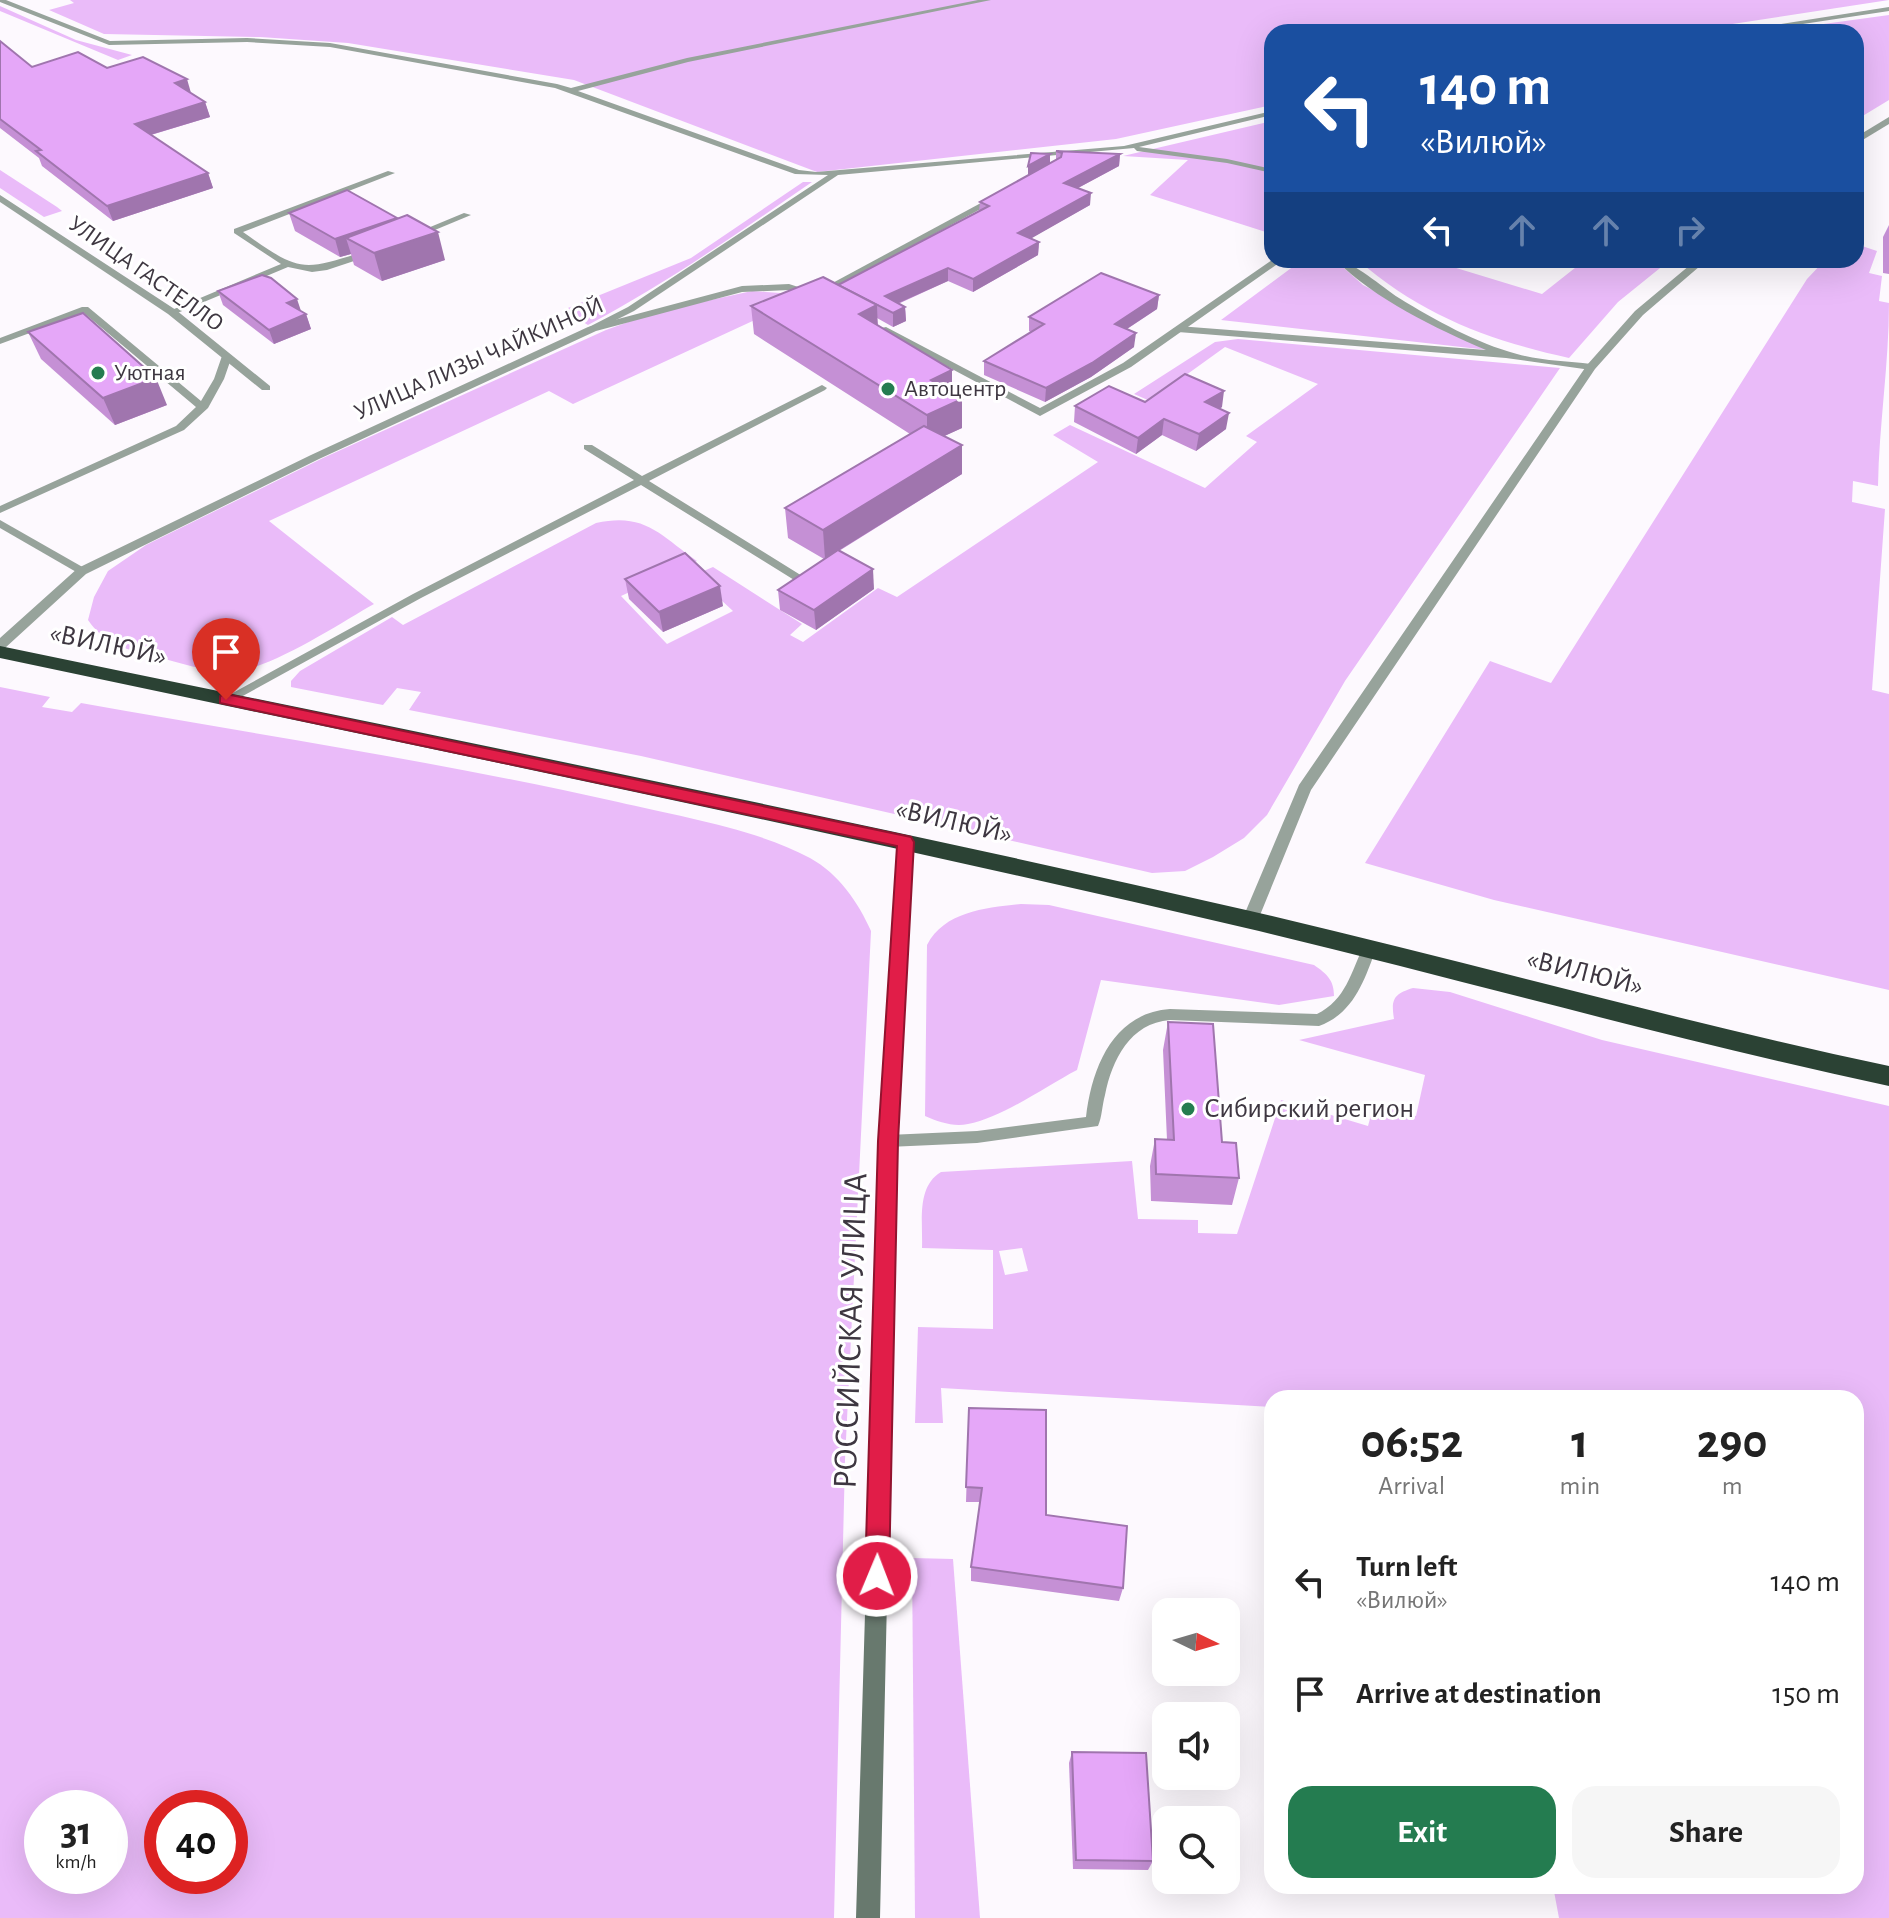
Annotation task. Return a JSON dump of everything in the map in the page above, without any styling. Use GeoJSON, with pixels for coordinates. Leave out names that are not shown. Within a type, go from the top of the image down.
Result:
{"type":"FeatureCollection","features":[{"type":"Feature","properties":{"kind":"highway","name":"«ВИЛЮЙ»"},"geometry":{"type":"LineString","coordinates":[[0,652],[905,842],[1250,920],[1795,1056],[1889,1076]]}},
{"type":"Feature","properties":{"kind":"street"},"geometry":{"type":"LineString","coordinates":[[1864,136],[1889,120]]}},
{"type":"Feature","properties":{"kind":"street","name":"УЛИЦА ГАСТЕЛЛО"},"geometry":{"type":"LineString","coordinates":[[0,198],[172,312],[266,388]]}},
{"type":"Feature","properties":{"kind":"street"},"geometry":{"type":"LineString","coordinates":[[873,324],[1040,413],[1127,365],[1266,268]]}},
{"type":"Feature","properties":{"kind":"street"},"geometry":{"type":"LineString","coordinates":[[1250,920],[1304,789],[1591,367],[1639,313],[1692,268]]}},
{"type":"Feature","properties":{"kind":"street","name":"УЛИЦА ЛИЗЫ ЧАЙКИНОЙ"},"geometry":{"type":"LineString","coordinates":[[0,645],[82,571],[315,457],[592,329],[742,289],[789,287],[817,294],[831,302]]}},
{"type":"Feature","properties":{"kind":"street","name":"РОССИЙСКАЯ УЛИЦА"},"geometry":{"type":"LineString","coordinates":[[868,1918],[888,1141],[905,842]]}},
{"type":"Feature","properties":{"kind":"lane"},"geometry":{"type":"LineString","coordinates":[[0,0],[109,43],[247,40],[330,45],[570,91],[798,172],[834,174],[1124,148],[1264,115]]}},
{"type":"Feature","properties":{"kind":"lane"},"geometry":{"type":"LineString","coordinates":[[570,91],[687,60],[988,0]]}},
{"type":"Feature","properties":{"kind":"lane"},"geometry":{"type":"LineString","coordinates":[[1789,24],[1889,9]]}},
{"type":"Feature","properties":{"kind":"lane"},"geometry":{"type":"LineString","coordinates":[[1124,148],[1227,161],[1264,169]]}},
{"type":"Feature","properties":{"kind":"lane"},"geometry":{"type":"LineString","coordinates":[[285,266],[237,231],[391,173]]}},
{"type":"Feature","properties":{"kind":"lane"},"geometry":{"type":"LineString","coordinates":[[592,329],[631,309],[834,174]]}},
{"type":"Feature","properties":{"kind":"lane"},"geometry":{"type":"LineString","coordinates":[[817,294],[999,197]]}},
{"type":"Feature","properties":{"kind":"lane"},"geometry":{"type":"LineString","coordinates":[[409,237],[467,215]]}},
{"type":"Feature","properties":{"kind":"lane"},"geometry":{"type":"LineString","coordinates":[[172,312],[285,266],[323,268],[381,248]]}},
{"type":"Feature","properties":{"kind":"lane"},"geometry":{"type":"LineString","coordinates":[[1350,268],[1411,307],[1510,355]]}},
{"type":"Feature","properties":{"kind":"lane"},"geometry":{"type":"LineString","coordinates":[[0,341],[85,309],[203,408]]}},
{"type":"Feature","properties":{"kind":"lane"},"geometry":{"type":"LineString","coordinates":[[1178,329],[1510,355],[1591,367]]}},
{"type":"Feature","properties":{"kind":"lane"},"geometry":{"type":"LineString","coordinates":[[0,510],[180,428],[203,408],[217,388],[227,356]]}},
{"type":"Feature","properties":{"kind":"lane"},"geometry":{"type":"LineString","coordinates":[[226,700],[417,596],[822,388]]}},
{"type":"Feature","properties":{"kind":"lane"},"geometry":{"type":"LineString","coordinates":[[588,447],[803,581]]}},
{"type":"Feature","properties":{"kind":"lane"},"geometry":{"type":"LineString","coordinates":[[0,523],[82,571]]}},
{"type":"Feature","properties":{"kind":"lane"},"geometry":{"type":"LineString","coordinates":[[888,1141],[977,1137],[1093,1122],[1094,1105],[1112,1054],[1131,1029],[1148,1018],[1177,1015],[1319,1020],[1332,1015],[1350,998],[1369,949]]}},
{"type":"Feature","properties":{"kind":"shaded area"},"geometry":{"type":"Polygon","coordinates":[[[70,0],[1889,0],[1732,24],[1264,24],[1264,107],[1116,139],[817,172],[574,80],[348,43],[260,37],[104,34],[49,10],[74,3],[70,0]]]}},
{"type":"Feature","properties":{"kind":"shaded area"},"geometry":{"type":"Polygon","coordinates":[[[0,6],[76,40],[132,55],[118,60],[0,11],[0,6]]]}},
{"type":"Feature","properties":{"kind":"shaded area"},"geometry":{"type":"Polygon","coordinates":[[[1889,15],[1889,100],[1864,115],[1864,24],[1823,24],[1889,15]]]}},
{"type":"Feature","properties":{"kind":"shaded area"},"geometry":{"type":"Polygon","coordinates":[[[1264,123],[1264,231],[1150,195],[1188,160],[1123,156],[1264,123]]]}},
{"type":"Feature","properties":{"kind":"shaded area"},"geometry":{"type":"Polygon","coordinates":[[[0,170],[62,211],[44,217],[0,188],[0,170]]]}},
{"type":"Feature","properties":{"kind":"shaded area"},"geometry":{"type":"Polygon","coordinates":[[[803,182],[812,182],[674,275],[588,325],[563,310],[691,258],[803,182]]]}},
{"type":"Feature","properties":{"kind":"shaded area"},"geometry":{"type":"Polygon","coordinates":[[[1864,247],[1877,251],[1869,273],[1882,276],[1879,301],[1889,303],[1878,486],[1853,481],[1852,502],[1885,509],[1872,690],[1889,694],[1889,990],[1494,900],[1365,863],[1490,661],[1551,683],[1807,279],[1817,268],[1864,268],[1864,247]]]}},
{"type":"Feature","properties":{"kind":"shaded area"},"geometry":{"type":"Polygon","coordinates":[[[1291,268],[1344,268],[1363,285],[1488,350],[1221,320],[1291,268]]]}},
{"type":"Feature","properties":{"kind":"shaded area"},"geometry":{"type":"Polygon","coordinates":[[[1368,268],[1456,268],[1542,294],[1575,268],[1660,268],[1618,302],[1569,358],[1483,334],[1431,310],[1368,268]]]}},
{"type":"Feature","properties":{"kind":"shaded area"},"geometry":{"type":"Polygon","coordinates":[[[752,291],[809,295],[573,404],[549,391],[269,521],[374,604],[283,655],[245,670],[211,670],[127,649],[110,641],[88,620],[94,597],[108,571],[146,545],[323,458],[606,330],[656,312],[752,291]]]}},
{"type":"Feature","properties":{"kind":"shaded area"},"geometry":{"type":"Polygon","coordinates":[[[1238,339],[1560,368],[1345,681],[1267,815],[1244,838],[1185,871],[1152,873],[641,756],[409,710],[421,692],[397,688],[383,705],[291,687],[291,681],[300,671],[392,617],[403,625],[596,523],[613,520],[640,523],[651,528],[697,561],[621,596],[667,644],[733,611],[694,575],[713,567],[802,624],[790,635],[803,642],[878,588],[897,597],[1098,462],[1053,435],[1070,425],[1205,488],[1257,442],[1246,436],[1318,384],[1225,347],[1150,401],[1134,394],[1215,342],[1238,339]]]}},
{"type":"Feature","properties":{"kind":"shaded area"},"geometry":{"type":"Polygon","coordinates":[[[0,687],[50,697],[42,707],[72,712],[81,703],[418,762],[742,831],[810,858],[830,872],[860,910],[871,931],[845,1460],[834,1918],[0,1918],[0,687]]]}},
{"type":"Feature","properties":{"kind":"shaded area"},"geometry":{"type":"Polygon","coordinates":[[[1021,904],[1049,905],[1314,965],[1329,978],[1334,996],[1279,1005],[1101,980],[1077,1070],[981,1121],[957,1125],[925,1116],[927,945],[944,925],[955,918],[981,910],[1021,904]]]}},
{"type":"Feature","properties":{"kind":"shaded area"},"geometry":{"type":"Polygon","coordinates":[[[1413,988],[1450,992],[1602,1040],[1889,1106],[1889,1918],[1559,1918],[1554,1894],[1864,1894],[1864,1390],[1264,1390],[1264,1407],[941,1388],[943,1423],[915,1423],[918,1327],[993,1329],[993,1250],[922,1248],[922,1206],[933,1179],[941,1172],[1132,1161],[1138,1219],[1198,1220],[1198,1233],[1237,1234],[1281,1100],[1368,1126],[1374,1104],[1416,1116],[1425,1075],[1299,1040],[1394,1019],[1393,1007],[1397,995],[1413,988]],[[1022,1248],[999,1251],[1005,1275],[1028,1271],[1022,1248]]]}},
{"type":"Feature","properties":{"kind":"shaded area"},"geometry":{"type":"Polygon","coordinates":[[[912,1558],[953,1559],[980,1918],[915,1918],[912,1558]]]}},
{"type":"Feature","properties":{"kind":"building"},"geometry":{"type":"Polygon","coordinates":[[[0,41],[32,67],[78,52],[107,68],[143,57],[187,79],[175,83],[205,102],[135,124],[208,173],[107,206],[0,119],[0,41]]]}},
{"type":"Feature","properties":{"kind":"building"},"geometry":{"type":"Polygon","coordinates":[[[1056,151],[1120,154],[1064,183],[1091,193],[1018,233],[1039,242],[973,279],[948,268],[885,296],[905,307],[893,313],[838,285],[989,206],[980,202],[1061,157],[1062,153],[1056,151]]]}},
{"type":"Feature","properties":{"kind":"building"},"geometry":{"type":"Polygon","coordinates":[[[1031,153],[1050,154],[1028,166],[1031,153]]]}},
{"type":"Feature","properties":{"kind":"building"},"geometry":{"type":"Polygon","coordinates":[[[347,190],[397,218],[335,239],[289,213],[347,190]]]}},
{"type":"Feature","properties":{"kind":"building"},"geometry":{"type":"Polygon","coordinates":[[[407,215],[438,232],[374,253],[346,238],[407,215]]]}},
{"type":"Feature","properties":{"kind":"building"},"geometry":{"type":"Polygon","coordinates":[[[1101,273],[1159,295],[1115,324],[1136,333],[1092,363],[1046,388],[984,361],[1044,324],[1029,317],[1101,273]]]}},
{"type":"Feature","properties":{"kind":"building"},"geometry":{"type":"Polygon","coordinates":[[[262,275],[271,278],[297,299],[287,303],[306,314],[269,330],[218,291],[262,275]]]}},
{"type":"Feature","properties":{"kind":"building"},"geometry":{"type":"Polygon","coordinates":[[[823,277],[877,305],[859,314],[952,370],[931,380],[962,399],[927,415],[751,306],[823,277]]]}},
{"type":"Feature","properties":{"kind":"building"},"geometry":{"type":"Polygon","coordinates":[[[83,313],[156,378],[103,398],[28,332],[83,313]]]}},
{"type":"Feature","properties":{"kind":"building"},"geometry":{"type":"Polygon","coordinates":[[[1185,374],[1224,391],[1205,402],[1229,413],[1199,434],[1164,419],[1138,438],[1075,406],[1109,386],[1145,402],[1185,374]]]}},
{"type":"Feature","properties":{"kind":"building"},"geometry":{"type":"Polygon","coordinates":[[[924,426],[962,445],[823,530],[785,508],[924,426]]]}},
{"type":"Feature","properties":{"kind":"building"},"geometry":{"type":"Polygon","coordinates":[[[838,550],[873,569],[814,610],[778,590],[838,550]]]}},
{"type":"Feature","properties":{"kind":"building"},"geometry":{"type":"Polygon","coordinates":[[[685,553],[720,586],[659,612],[625,579],[685,553]]]}},
{"type":"Feature","properties":{"kind":"building","name":"Сибирский регион"},"geometry":{"type":"Polygon","coordinates":[[[1168,1022],[1213,1024],[1222,1142],[1236,1143],[1239,1178],[1156,1174],[1155,1139],[1174,1140],[1168,1022]]]}},
{"type":"Feature","properties":{"kind":"building"},"geometry":{"type":"Polygon","coordinates":[[[969,1408],[1046,1410],[1046,1515],[1127,1526],[1123,1588],[971,1567],[982,1488],[966,1487],[969,1408]]]}},
{"type":"Feature","properties":{"kind":"building"},"geometry":{"type":"Polygon","coordinates":[[[1072,1752],[1146,1753],[1152,1861],[1076,1860],[1072,1752]]]}},
{"type":"Feature","properties":{"kind":"place","name":"Уютная"},"geometry":{"type":"Point","coordinates":[98,373]}},
{"type":"Feature","properties":{"kind":"place","name":"Автоцентр"},"geometry":{"type":"Point","coordinates":[888,389]}},
{"type":"Feature","properties":{"kind":"place","name":"Сибирский регион"},"geometry":{"type":"Point","coordinates":[1188,1109]}},
{"type":"Feature","properties":{"kind":"route"},"geometry":{"type":"LineString","coordinates":[[226,700],[905,842],[888,1141],[877,1576]]}}]}
